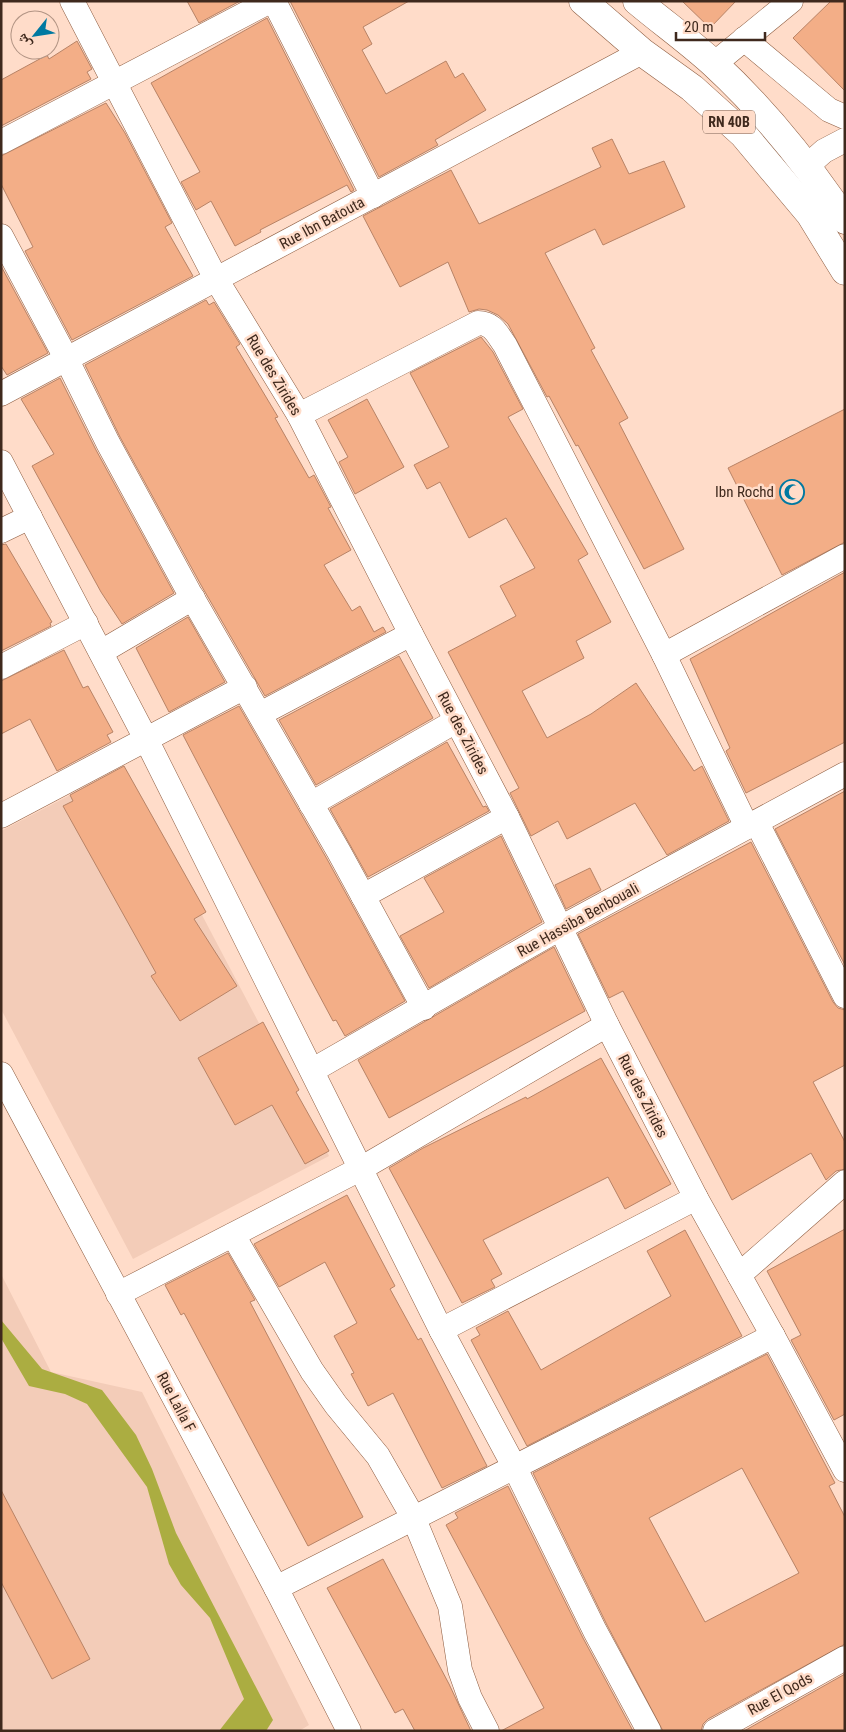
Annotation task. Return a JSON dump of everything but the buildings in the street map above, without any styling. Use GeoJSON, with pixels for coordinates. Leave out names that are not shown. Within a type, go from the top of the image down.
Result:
{"type":"FeatureCollection","features":[{"type":"Feature","properties":{"kind":"main road","name":"RN 40B"},"geometry":{"type":"LineString","coordinates":[[583,1],[642,52],[692,88],[743,134],[810,214],[841,256]]}},
{"type":"Feature","properties":{"kind":"main road","name":"RN 40B"},"geometry":{"type":"LineString","coordinates":[[637,1],[714,64],[784,138],[807,166],[845,220]]}},
{"type":"Feature","properties":{"kind":"street","name":"Rue des Zirides"},"geometry":{"type":"LineString","coordinates":[[72,1],[216,279],[299,415],[456,721],[508,817],[607,1025],[696,1198],[740,1275],[845,1470]]}},
{"type":"Feature","properties":{"kind":"street"},"geometry":{"type":"LineString","coordinates":[[1,142],[270,1]]}},
{"type":"Feature","properties":{"kind":"street"},"geometry":{"type":"LineString","coordinates":[[274,1],[373,196]]}},
{"type":"Feature","properties":{"kind":"street"},"geometry":{"type":"LineString","coordinates":[[714,64],[791,1]]}},
{"type":"Feature","properties":{"kind":"street"},"geometry":{"type":"LineString","coordinates":[[744,40],[829,110],[845,117]]}},
{"type":"Feature","properties":{"kind":"street","name":"Rue Ibn Batouta"},"geometry":{"type":"LineString","coordinates":[[1,394],[642,52]]}},
{"type":"Feature","properties":{"kind":"street"},"geometry":{"type":"LineString","coordinates":[[807,166],[824,150],[845,140]]}},
{"type":"Feature","properties":{"kind":"street"},"geometry":{"type":"LineString","coordinates":[[1,236],[66,358],[108,443],[193,598],[312,804],[424,1008]]}},
{"type":"Feature","properties":{"kind":"street"},"geometry":{"type":"LineString","coordinates":[[299,415],[478,323],[487,323],[493,327],[505,345],[752,825],[845,996]]}},
{"type":"Feature","properties":{"kind":"street"},"geometry":{"type":"LineString","coordinates":[[1,462],[147,741],[362,1168],[441,1330],[515,1468],[594,1631],[649,1731]]}},
{"type":"Feature","properties":{"kind":"street"},"geometry":{"type":"LineString","coordinates":[[1,532],[30,516]]}},
{"type":"Feature","properties":{"kind":"street"},"geometry":{"type":"LineString","coordinates":[[664,655],[845,556]]}},
{"type":"Feature","properties":{"kind":"street"},"geometry":{"type":"LineString","coordinates":[[101,652],[193,598]]}},
{"type":"Feature","properties":{"kind":"street"},"geometry":{"type":"LineString","coordinates":[[1,666],[86,623]]}},
{"type":"Feature","properties":{"kind":"street"},"geometry":{"type":"LineString","coordinates":[[260,714],[411,634]]}},
{"type":"Feature","properties":{"kind":"street"},"geometry":{"type":"LineString","coordinates":[[1,816],[147,741],[245,687]]}},
{"type":"Feature","properties":{"kind":"street"},"geometry":{"type":"LineString","coordinates":[[312,804],[456,721]]}},
{"type":"Feature","properties":{"kind":"street","name":"Rue Hassiba Benbouali"},"geometry":{"type":"LineString","coordinates":[[313,1070],[424,1008],[562,927],[845,774]]}},
{"type":"Feature","properties":{"kind":"street"},"geometry":{"type":"LineString","coordinates":[[363,896],[508,817]]}},
{"type":"Feature","properties":{"kind":"street"},"geometry":{"type":"LineString","coordinates":[[118,1294],[362,1168],[607,1025]]}},
{"type":"Feature","properties":{"kind":"street","name":"Rue Lalla F"},"geometry":{"type":"LineString","coordinates":[[1,1074],[276,1588],[348,1730]]}},
{"type":"Feature","properties":{"kind":"street"},"geometry":{"type":"LineString","coordinates":[[740,1275],[845,1182]]}},
{"type":"Feature","properties":{"kind":"street"},"geometry":{"type":"LineString","coordinates":[[441,1330],[696,1198]]}},
{"type":"Feature","properties":{"kind":"street"},"geometry":{"type":"LineString","coordinates":[[233,1235],[312,1371],[336,1405],[378,1456],[414,1518],[450,1606],[460,1670],[470,1698],[487,1731]]}},
{"type":"Feature","properties":{"kind":"street"},"geometry":{"type":"LineString","coordinates":[[276,1588],[773,1336]]}},
{"type":"Feature","properties":{"kind":"street","name":"Rue El Qods"},"geometry":{"type":"LineString","coordinates":[[715,1731],[845,1658]]}},
{"type":"Feature","properties":{"kind":"shaded area"},"geometry":{"type":"Polygon","coordinates":[[[124,767],[329,1156],[133,1259],[1,1009],[1,831],[124,767]]]}},
{"type":"Feature","properties":{"kind":"shaded area"},"geometry":{"type":"Polygon","coordinates":[[[1,1274],[51,1372],[142,1392],[309,1725],[299,1731],[1,1731],[1,1274]]]}},
{"type":"Feature","properties":{"kind":"shaded area"},"geometry":{"type":"Polygon","coordinates":[[[1,1320],[42,1369],[102,1390],[136,1435],[152,1469],[176,1533],[273,1720],[266,1731],[219,1731],[244,1699],[210,1618],[181,1585],[169,1564],[147,1487],[87,1404],[65,1394],[29,1386],[1,1338],[1,1320]]]}},
{"type":"Feature","properties":{"kind":"place","name":"Ibn Rochd"},"geometry":{"type":"Point","coordinates":[792,492]}}]}
